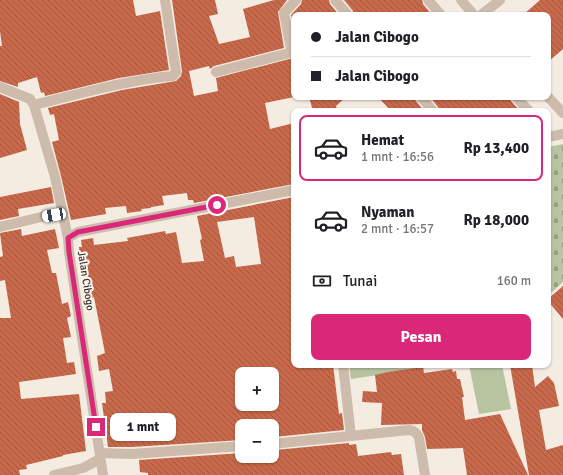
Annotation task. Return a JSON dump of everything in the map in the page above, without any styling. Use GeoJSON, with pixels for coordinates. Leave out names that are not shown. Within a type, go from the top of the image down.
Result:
{"type":"FeatureCollection","features":[{"type":"Feature","properties":{"kind":"street"},"geometry":{"type":"LineString","coordinates":[[34,105],[95,90],[175,75],[176,72],[165,0]]}},
{"type":"Feature","properties":{"kind":"street"},"geometry":{"type":"LineString","coordinates":[[216,72],[289,53],[290,49],[284,13],[296,0]]}},
{"type":"Feature","properties":{"kind":"street"},"geometry":{"type":"LineString","coordinates":[[334,0],[345,12]]}},
{"type":"Feature","properties":{"kind":"street"},"geometry":{"type":"LineString","coordinates":[[428,0],[439,12]]}},
{"type":"Feature","properties":{"kind":"street"},"geometry":{"type":"LineString","coordinates":[[461,0],[471,12]]}},
{"type":"Feature","properties":{"kind":"street"},"geometry":{"type":"LineString","coordinates":[[485,12],[500,0]]}},
{"type":"Feature","properties":{"kind":"street"},"geometry":{"type":"LineString","coordinates":[[0,87],[30,99],[34,105],[55,177],[68,238]]}},
{"type":"Feature","properties":{"kind":"street"},"geometry":{"type":"LineString","coordinates":[[424,100],[430,108]]}},
{"type":"Feature","properties":{"kind":"street"},"geometry":{"type":"LineString","coordinates":[[519,100],[526,108]]}},
{"type":"Feature","properties":{"kind":"street"},"geometry":{"type":"LineString","coordinates":[[551,100],[563,113]]}},
{"type":"Feature","properties":{"kind":"street"},"geometry":{"type":"LineString","coordinates":[[551,135],[563,134]]}},
{"type":"Feature","properties":{"kind":"street","name":"Jalan Cibogo"},"geometry":{"type":"LineString","coordinates":[[103,475],[68,238],[78,232],[291,191]]}},
{"type":"Feature","properties":{"kind":"street"},"geometry":{"type":"LineString","coordinates":[[0,227],[41,217],[63,214]]}},
{"type":"Feature","properties":{"kind":"street"},"geometry":{"type":"LineString","coordinates":[[342,368],[351,436]]}},
{"type":"Feature","properties":{"kind":"street"},"geometry":{"type":"LineString","coordinates":[[279,443],[409,430],[416,432],[420,438],[425,475]]}},
{"type":"Feature","properties":{"kind":"street"},"geometry":{"type":"LineString","coordinates":[[54,475],[83,468],[100,456],[235,447]]}},
{"type":"Feature","properties":{"kind":"green space"},"geometry":{"type":"Polygon","coordinates":[[[563,144],[563,282],[551,293],[551,146],[563,144]]]}},
{"type":"Feature","properties":{"kind":"green space"},"geometry":{"type":"Polygon","coordinates":[[[349,368],[426,368],[351,379],[349,368]]]}},
{"type":"Feature","properties":{"kind":"green space"},"geometry":{"type":"Polygon","coordinates":[[[470,368],[503,368],[511,409],[479,414],[470,368]]]}},
{"type":"Feature","properties":{"kind":"building"},"geometry":{"type":"Polygon","coordinates":[[[0,0],[133,0],[136,16],[160,11],[169,70],[119,78],[45,96],[44,92],[41,93],[37,77],[18,83],[18,87],[0,81],[0,46],[2,46],[0,31],[0,0]]]}},
{"type":"Feature","properties":{"kind":"building"},"geometry":{"type":"Polygon","coordinates":[[[172,0],[215,0],[218,14],[209,16],[219,44],[250,37],[243,9],[274,0],[287,0],[278,12],[284,48],[214,66],[210,69],[209,66],[189,71],[194,96],[218,91],[216,78],[291,59],[291,98],[265,103],[270,129],[291,124],[291,185],[194,203],[193,200],[188,200],[187,193],[162,196],[164,205],[141,209],[142,211],[127,213],[126,206],[105,208],[106,214],[71,220],[52,142],[59,140],[54,114],[50,115],[48,108],[122,90],[176,81],[181,76],[182,71],[172,0]]]}},
{"type":"Feature","properties":{"kind":"building"},"geometry":{"type":"Polygon","coordinates":[[[302,0],[329,0],[330,4],[337,12],[294,12],[301,4],[302,0]]]}},
{"type":"Feature","properties":{"kind":"building"},"geometry":{"type":"Polygon","coordinates":[[[344,0],[422,0],[423,4],[430,12],[353,12],[344,0]]]}},
{"type":"Feature","properties":{"kind":"building"},"geometry":{"type":"Polygon","coordinates":[[[540,0],[563,0],[563,49],[551,59],[551,12],[526,12],[540,0]]]}},
{"type":"Feature","properties":{"kind":"building"},"geometry":{"type":"Polygon","coordinates":[[[0,94],[19,102],[20,124],[27,150],[0,158],[0,94]]]}},
{"type":"Feature","properties":{"kind":"building"},"geometry":{"type":"Polygon","coordinates":[[[310,100],[343,100],[336,106],[336,108],[312,108],[310,100]]]}},
{"type":"Feature","properties":{"kind":"building"},"geometry":{"type":"Polygon","coordinates":[[[381,100],[416,100],[422,108],[388,108],[381,100]]]}},
{"type":"Feature","properties":{"kind":"building"},"geometry":{"type":"Polygon","coordinates":[[[432,100],[511,100],[517,108],[438,108],[432,100]]]}},
{"type":"Feature","properties":{"kind":"building"},"geometry":{"type":"Polygon","coordinates":[[[51,187],[54,203],[18,209],[19,216],[0,220],[0,197],[51,187]]]}},
{"type":"Feature","properties":{"kind":"building"},"geometry":{"type":"Polygon","coordinates":[[[291,198],[291,368],[333,368],[339,414],[342,413],[344,430],[279,436],[279,419],[235,419],[235,440],[132,447],[108,447],[102,403],[106,403],[105,392],[113,391],[109,369],[99,371],[97,356],[105,353],[94,297],[92,298],[87,275],[81,267],[79,247],[82,247],[81,240],[93,238],[94,245],[128,241],[127,238],[165,231],[166,234],[176,232],[182,263],[204,261],[200,240],[202,239],[197,216],[291,198]],[[254,217],[217,222],[225,258],[234,256],[236,267],[261,264],[254,217]]]}},
{"type":"Feature","properties":{"kind":"building"},"geometry":{"type":"Polygon","coordinates":[[[21,229],[22,236],[55,229],[59,248],[47,250],[52,273],[56,273],[62,304],[68,302],[71,316],[67,318],[71,337],[63,338],[67,363],[74,362],[76,374],[19,382],[21,399],[79,394],[86,451],[63,455],[26,465],[27,469],[19,470],[20,475],[0,475],[0,318],[11,318],[5,280],[0,281],[0,257],[3,256],[0,233],[21,229]]]}},
{"type":"Feature","properties":{"kind":"building"},"geometry":{"type":"Polygon","coordinates":[[[563,286],[563,319],[551,305],[551,296],[563,286]]]}},
{"type":"Feature","properties":{"kind":"building"},"geometry":{"type":"Polygon","coordinates":[[[416,368],[423,368],[424,373],[452,369],[453,372],[456,371],[457,379],[460,379],[464,397],[462,397],[465,420],[500,414],[528,475],[467,475],[463,448],[427,449],[422,424],[381,425],[382,403],[362,402],[363,391],[377,392],[375,375],[416,368]]]}},
{"type":"Feature","properties":{"kind":"building"},"geometry":{"type":"Polygon","coordinates":[[[511,368],[532,368],[535,387],[548,376],[554,383],[559,406],[539,410],[546,450],[563,445],[563,475],[529,475],[511,368]]]}},
{"type":"Feature","properties":{"kind":"building"},"geometry":{"type":"Polygon","coordinates":[[[349,443],[349,445],[356,444],[358,456],[391,452],[392,455],[401,454],[404,475],[148,475],[148,473],[140,472],[139,460],[235,453],[235,463],[279,463],[279,450],[349,443]]]}},
{"type":"Feature","properties":{"kind":"route"},"geometry":{"type":"LineString","coordinates":[[96,427],[68,238],[78,232],[217,205]]}}]}
